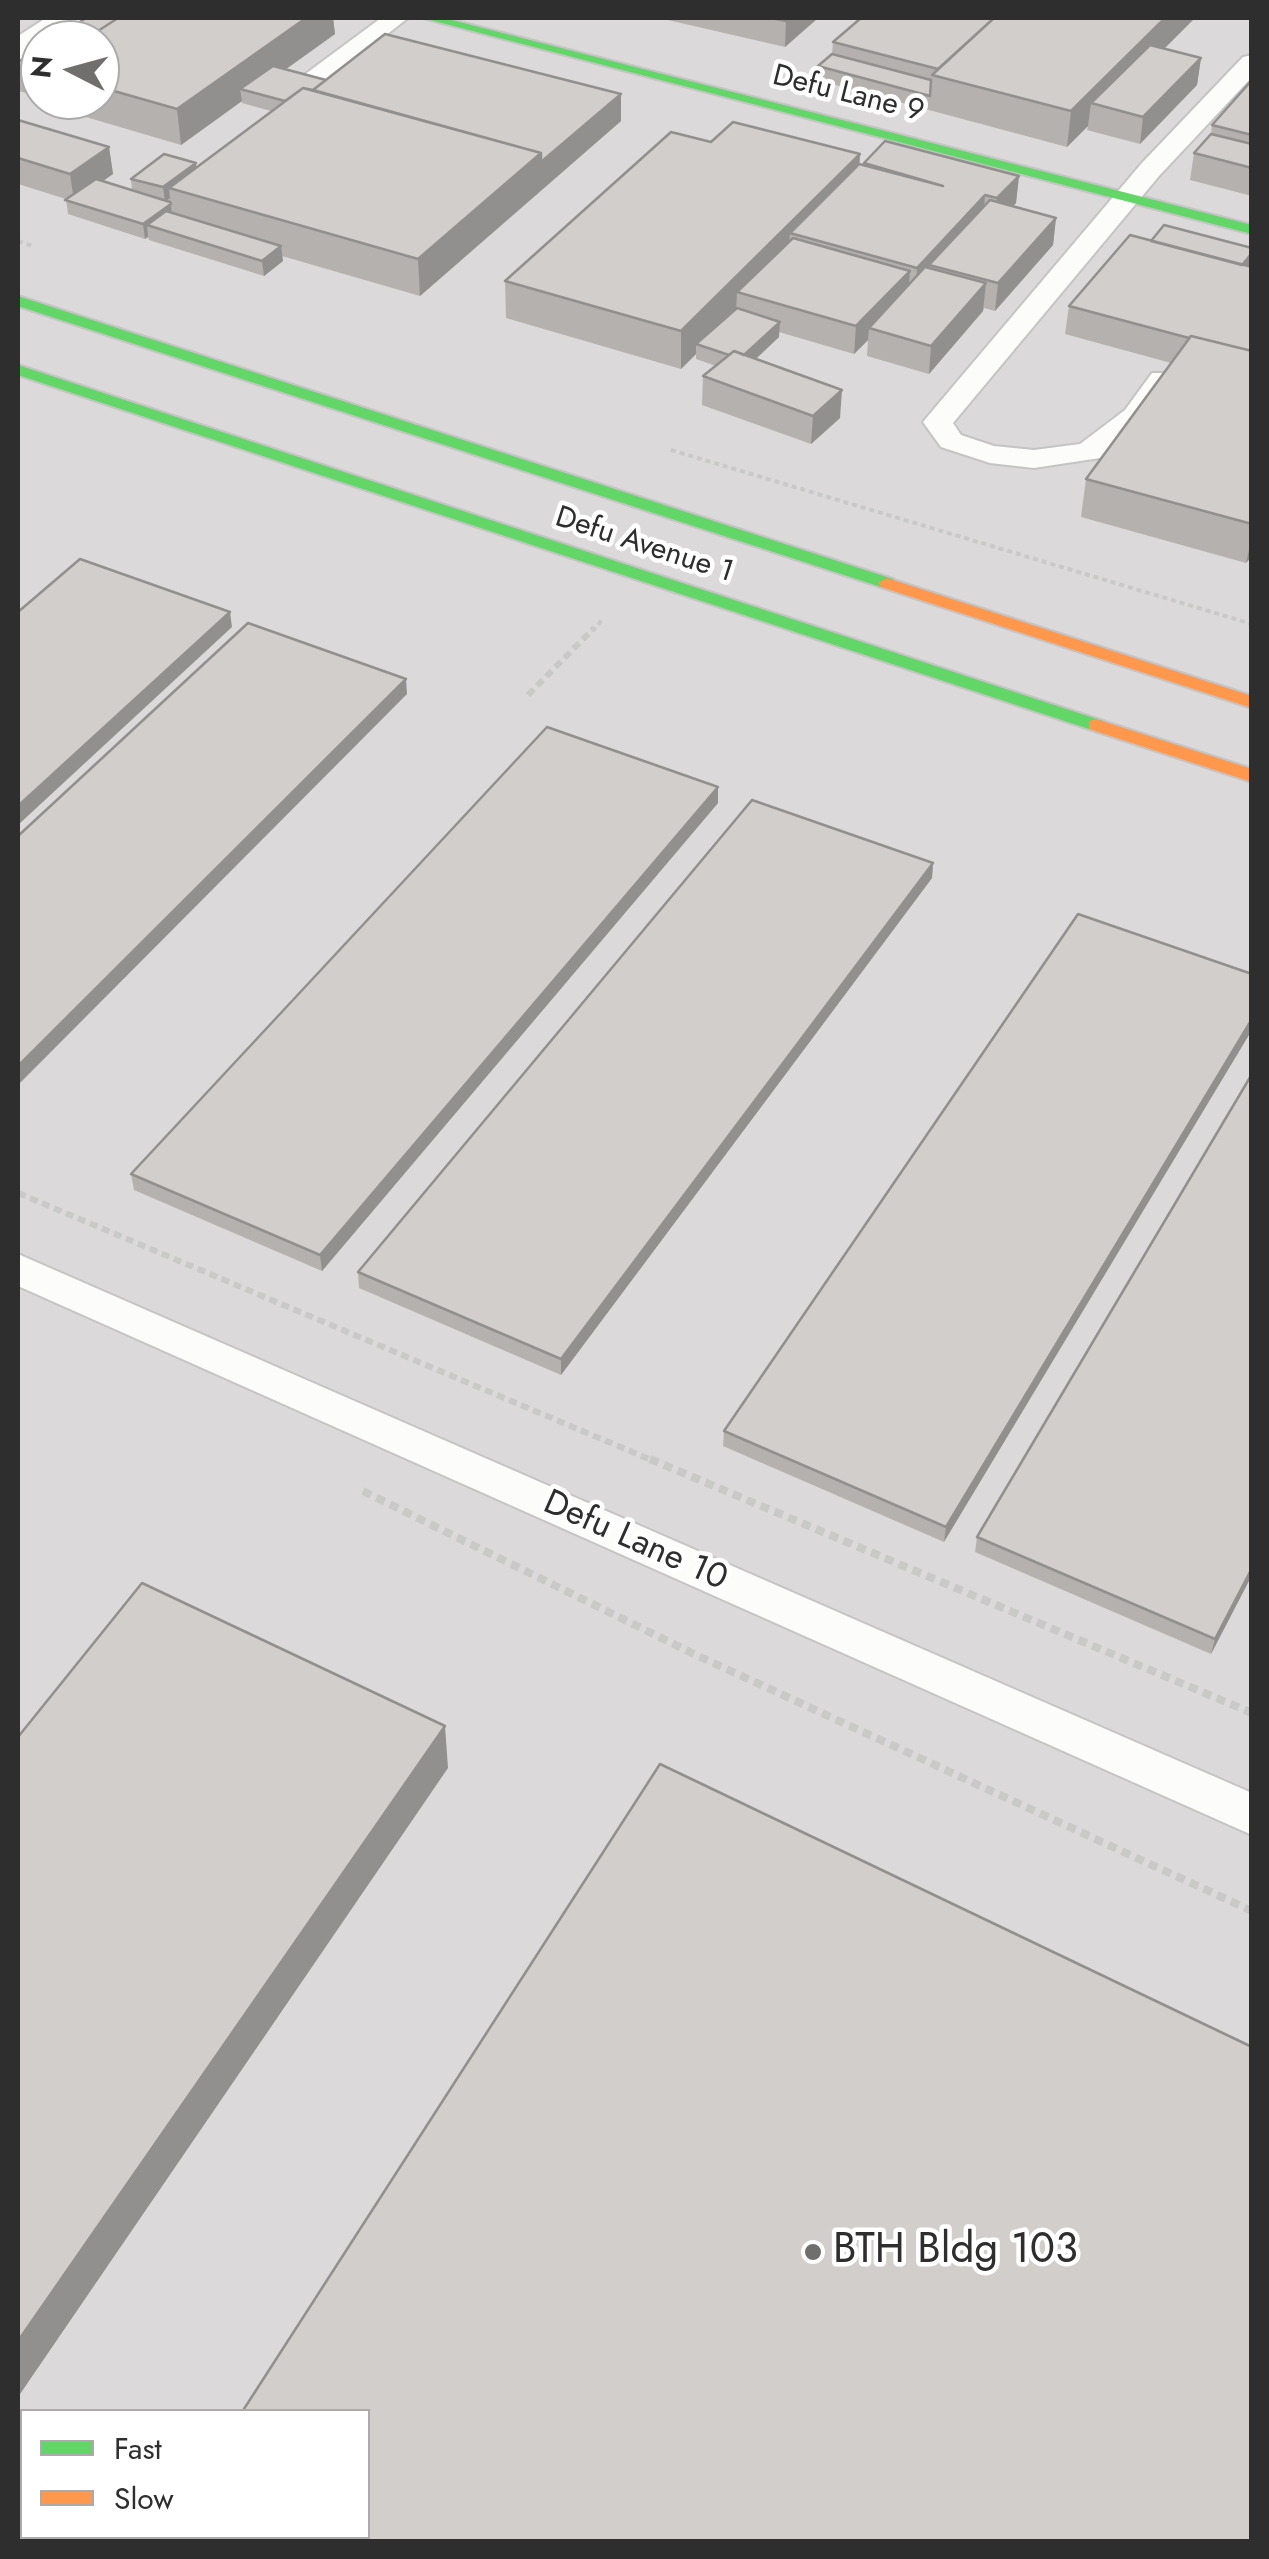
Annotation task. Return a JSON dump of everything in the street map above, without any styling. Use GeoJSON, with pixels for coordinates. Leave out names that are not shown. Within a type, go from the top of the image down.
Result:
{"type":"FeatureCollection","features":[{"type":"Feature","properties":{"kind":"main road","name":"Defu Lane 9"},"geometry":{"type":"LineString","coordinates":[[430,18],[1252,230]]}},
{"type":"Feature","properties":{"kind":"main road","name":"Defu Avenue 1"},"geometry":{"type":"LineString","coordinates":[[18,301],[1252,702]]}},
{"type":"Feature","properties":{"kind":"main road","name":"Defu Avenue 1"},"geometry":{"type":"LineString","coordinates":[[18,370],[1252,776]]}},
{"type":"Feature","properties":{"kind":"street"},"geometry":{"type":"LineString","coordinates":[[18,51],[68,18]]}},
{"type":"Feature","properties":{"kind":"lane"},"geometry":{"type":"LineString","coordinates":[[313,80],[396,18]]}},
{"type":"Feature","properties":{"kind":"lane"},"geometry":{"type":"LineString","coordinates":[[1167,371],[1135,416],[1090,452],[1034,459],[990,454],[950,441],[938,422],[1150,170],[1252,62]]}},
{"type":"Feature","properties":{"kind":"lane","name":"Defu Lane 10"},"geometry":{"type":"LineString","coordinates":[[18,1269],[1252,1815]]}},
{"type":"Feature","properties":{"kind":"path"},"geometry":{"type":"LineString","coordinates":[[18,242],[36,248]]}},
{"type":"Feature","properties":{"kind":"path"},"geometry":{"type":"LineString","coordinates":[[660,447],[1252,624]]}},
{"type":"Feature","properties":{"kind":"path"},"geometry":{"type":"LineString","coordinates":[[528,696],[606,616]]}},
{"type":"Feature","properties":{"kind":"path"},"geometry":{"type":"LineString","coordinates":[[18,1193],[1252,1714]]}},
{"type":"Feature","properties":{"kind":"path"},"geometry":{"type":"LineString","coordinates":[[356,1488],[696,1654],[1252,1911]]}},
{"type":"Feature","properties":{"kind":"shaded area"},"geometry":{"type":"Polygon","coordinates":[[[18,18],[1251,18],[1251,2541],[18,2541],[18,18]]]}},
{"type":"Feature","properties":{"kind":"building"},"geometry":{"type":"Polygon","coordinates":[[[86,18],[118,18],[115,20],[83,20],[86,18]]]}},
{"type":"Feature","properties":{"kind":"building"},"geometry":{"type":"Polygon","coordinates":[[[306,18],[177,109],[120,93],[120,20],[115,20],[306,18]]]}},
{"type":"Feature","properties":{"kind":"building"},"geometry":{"type":"Polygon","coordinates":[[[861,18],[994,18],[938,69],[833,42],[861,18]]]}},
{"type":"Feature","properties":{"kind":"building"},"geometry":{"type":"Polygon","coordinates":[[[994,18],[1165,18],[1071,111],[932,75],[994,18]]]}},
{"type":"Feature","properties":{"kind":"building"},"geometry":{"type":"Polygon","coordinates":[[[385,34],[621,94],[541,162],[541,153],[313,90],[385,34]]]}},
{"type":"Feature","properties":{"kind":"building"},"geometry":{"type":"Polygon","coordinates":[[[1150,45],[1201,58],[1143,117],[1091,103],[1150,45]]]}},
{"type":"Feature","properties":{"kind":"building"},"geometry":{"type":"Polygon","coordinates":[[[832,54],[931,80],[930,96],[818,66],[832,54]]]}},
{"type":"Feature","properties":{"kind":"building"},"geometry":{"type":"Polygon","coordinates":[[[273,66],[326,80],[313,90],[303,88],[285,101],[240,89],[273,66]]]}},
{"type":"Feature","properties":{"kind":"building"},"geometry":{"type":"Polygon","coordinates":[[[1252,80],[1252,135],[1212,125],[1252,80]]]}},
{"type":"Feature","properties":{"kind":"building"},"geometry":{"type":"Polygon","coordinates":[[[303,88],[541,153],[418,259],[169,188],[303,88]]]}},
{"type":"Feature","properties":{"kind":"building"},"geometry":{"type":"Polygon","coordinates":[[[18,120],[109,147],[70,174],[18,158],[18,120]]]}},
{"type":"Feature","properties":{"kind":"building"},"geometry":{"type":"Polygon","coordinates":[[[733,122],[860,154],[681,331],[505,281],[671,132],[711,142],[733,122]]]}},
{"type":"Feature","properties":{"kind":"building"},"geometry":{"type":"Polygon","coordinates":[[[1211,134],[1252,144],[1252,168],[1194,153],[1211,134]]]}},
{"type":"Feature","properties":{"kind":"building"},"geometry":{"type":"Polygon","coordinates":[[[885,141],[1019,176],[997,198],[985,195],[917,268],[790,233],[859,164],[943,186],[864,163],[885,141]]]}},
{"type":"Feature","properties":{"kind":"building"},"geometry":{"type":"Polygon","coordinates":[[[164,154],[196,163],[163,187],[131,179],[164,154]]]}},
{"type":"Feature","properties":{"kind":"building"},"geometry":{"type":"Polygon","coordinates":[[[96,179],[171,204],[143,224],[65,200],[96,179]]]}},
{"type":"Feature","properties":{"kind":"building"},"geometry":{"type":"Polygon","coordinates":[[[990,200],[1056,218],[998,283],[929,265],[990,200]]]}},
{"type":"Feature","properties":{"kind":"building"},"geometry":{"type":"Polygon","coordinates":[[[166,211],[281,246],[262,261],[147,225],[166,211]]]}},
{"type":"Feature","properties":{"kind":"building"},"geometry":{"type":"Polygon","coordinates":[[[1164,225],[1252,248],[1252,253],[1242,265],[1151,241],[1164,225]]]}},
{"type":"Feature","properties":{"kind":"building"},"geometry":{"type":"Polygon","coordinates":[[[1130,235],[1252,267],[1252,351],[1069,306],[1130,235]]]}},
{"type":"Feature","properties":{"kind":"building"},"geometry":{"type":"Polygon","coordinates":[[[793,238],[910,271],[856,326],[737,292],[793,238]]]}},
{"type":"Feature","properties":{"kind":"building"},"geometry":{"type":"Polygon","coordinates":[[[925,267],[986,283],[931,346],[869,328],[925,267]]]}},
{"type":"Feature","properties":{"kind":"building"},"geometry":{"type":"Polygon","coordinates":[[[737,308],[780,322],[744,355],[734,351],[729,355],[696,344],[737,308]]]}},
{"type":"Feature","properties":{"kind":"building"},"geometry":{"type":"Polygon","coordinates":[[[1191,336],[1252,351],[1252,524],[1086,479],[1191,336]]]}},
{"type":"Feature","properties":{"kind":"building"},"geometry":{"type":"Polygon","coordinates":[[[734,351],[842,390],[813,416],[703,376],[734,351]]]}},
{"type":"Feature","properties":{"kind":"building"},"geometry":{"type":"Polygon","coordinates":[[[80,559],[230,612],[18,806],[18,612],[80,559]]]}},
{"type":"Feature","properties":{"kind":"building"},"geometry":{"type":"Polygon","coordinates":[[[248,623],[406,679],[18,1066],[18,836],[248,623]]]}},
{"type":"Feature","properties":{"kind":"building"},"geometry":{"type":"Polygon","coordinates":[[[547,727],[718,787],[320,1255],[131,1174],[547,727]]]}},
{"type":"Feature","properties":{"kind":"building"},"geometry":{"type":"Polygon","coordinates":[[[752,800],[933,863],[561,1359],[358,1272],[752,800]]]}},
{"type":"Feature","properties":{"kind":"building"},"geometry":{"type":"Polygon","coordinates":[[[1078,914],[1252,974],[1252,1019],[946,1527],[724,1431],[1078,914]]]}},
{"type":"Feature","properties":{"kind":"building"},"geometry":{"type":"Polygon","coordinates":[[[1252,1074],[1252,1568],[1215,1639],[977,1537],[1252,1074]]]}},
{"type":"Feature","properties":{"kind":"building"},"geometry":{"type":"Polygon","coordinates":[[[142,1583],[445,1726],[18,2341],[18,1737],[142,1583]]]}},
{"type":"Feature","properties":{"kind":"building","name":"BTH Bldg 103"},"geometry":{"type":"Polygon","coordinates":[[[660,1764],[1252,2047],[1252,2542],[158,2542],[370,2539],[370,2409],[244,2409],[660,1764]]]}},
{"type":"Feature","properties":{"kind":"traffic: fast"},"geometry":{"type":"LineString","coordinates":[[430,18],[1252,230]]}},
{"type":"Feature","properties":{"kind":"traffic: fast"},"geometry":{"type":"LineString","coordinates":[[18,301],[887,583]]}},
{"type":"Feature","properties":{"kind":"traffic: fast"},"geometry":{"type":"LineString","coordinates":[[18,370],[1096,725]]}},
{"type":"Feature","properties":{"kind":"traffic: slow"},"geometry":{"type":"LineString","coordinates":[[887,583],[1252,702]]}},
{"type":"Feature","properties":{"kind":"traffic: slow"},"geometry":{"type":"LineString","coordinates":[[1096,725],[1252,776]]}},
{"type":"Feature","properties":{"kind":"place","name":"BTH Bldg 103"},"geometry":{"type":"Point","coordinates":[813,2252]}}]}
